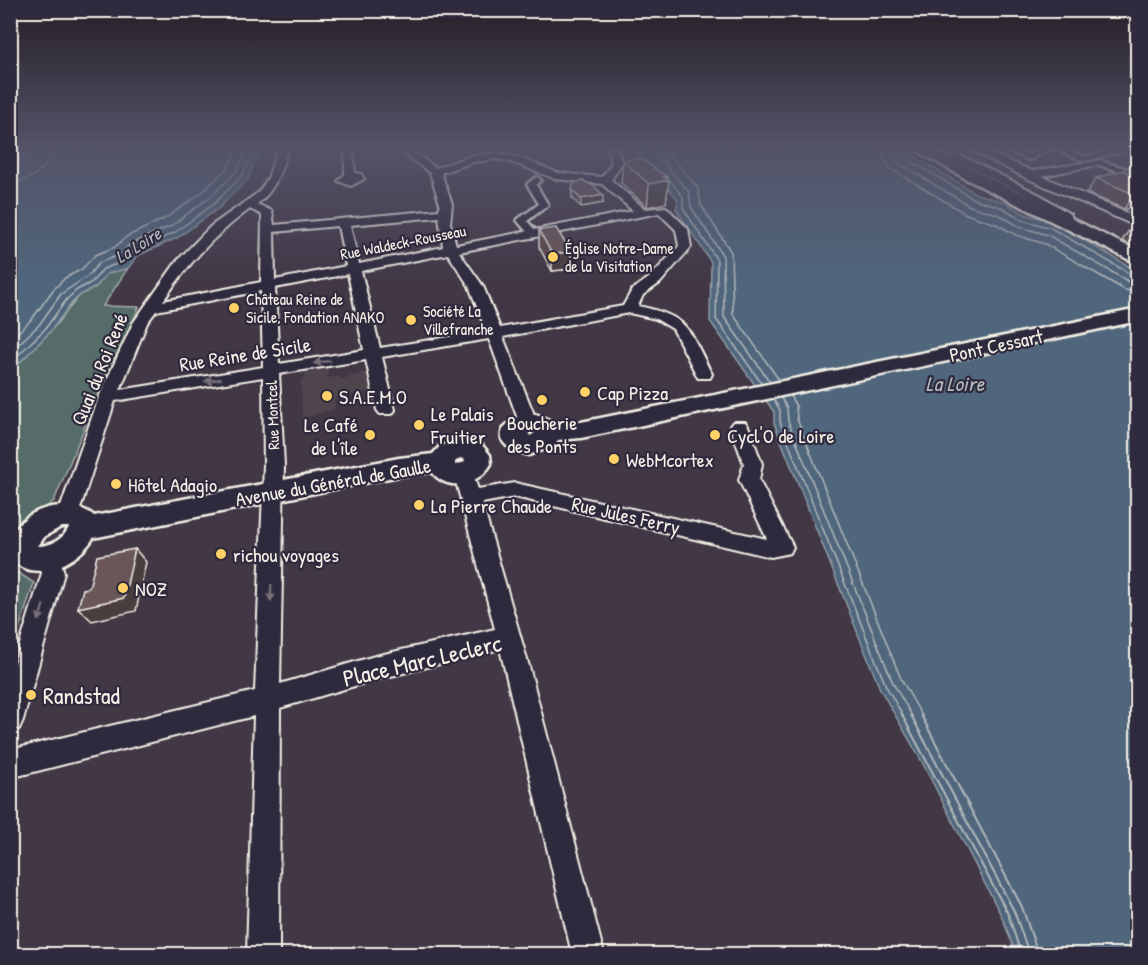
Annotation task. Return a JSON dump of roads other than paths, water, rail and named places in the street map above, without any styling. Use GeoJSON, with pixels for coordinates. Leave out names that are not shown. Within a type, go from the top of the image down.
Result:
{"type":"FeatureCollection","features":[{"type":"Feature","properties":{"kind":"main road"},"geometry":{"type":"LineString","coordinates":[[1007,193],[1137,259]]}},
{"type":"Feature","properties":{"kind":"main road","name":"Pont Cessart"},"geometry":{"type":"LineString","coordinates":[[748,396],[1137,315]]}},
{"type":"Feature","properties":{"kind":"main road","name":"Avenue du Général de Gaulle"},"geometry":{"type":"LineString","coordinates":[[17,545],[40,524],[59,516],[76,522],[274,493],[399,467],[463,472],[531,431],[581,430],[748,396]]}},
{"type":"Feature","properties":{"kind":"main road"},"geometry":{"type":"LineString","coordinates":[[17,545],[32,558],[50,556],[77,542],[76,522]]}},
{"type":"Feature","properties":{"kind":"street","name":"Quai du Roi René"},"geometry":{"type":"LineString","coordinates":[[76,522],[74,502],[108,397],[133,338],[150,308],[182,264],[215,229],[262,193]]}},
{"type":"Feature","properties":{"kind":"street"},"geometry":{"type":"LineString","coordinates":[[442,193],[446,204],[444,223],[452,251],[476,286],[531,431]]}},
{"type":"Feature","properties":{"kind":"street"},"geometry":{"type":"LineString","coordinates":[[531,235],[532,232],[522,220],[544,205],[538,193]]}},
{"type":"Feature","properties":{"kind":"street"},"geometry":{"type":"LineString","coordinates":[[620,193],[643,213]]}},
{"type":"Feature","properties":{"kind":"street"},"geometry":{"type":"LineString","coordinates":[[1028,193],[1067,218],[1067,222]]}},
{"type":"Feature","properties":{"kind":"street"},"geometry":{"type":"LineString","coordinates":[[1038,198],[1062,193]]}},
{"type":"Feature","properties":{"kind":"street"},"geometry":{"type":"LineString","coordinates":[[1069,193],[1137,222]]}},
{"type":"Feature","properties":{"kind":"street","name":"Rue Montcel"},"geometry":{"type":"LineString","coordinates":[[249,205],[264,210],[268,214],[274,493],[267,700]]}},
{"type":"Feature","properties":{"kind":"street","name":"Rue Waldeck-Rousseau"},"geometry":{"type":"LineString","coordinates":[[150,308],[662,209],[682,229],[685,247],[656,280],[638,293],[630,309]]}},
{"type":"Feature","properties":{"kind":"street"},"geometry":{"type":"LineString","coordinates":[[268,230],[445,213]]}},
{"type":"Feature","properties":{"kind":"street"},"geometry":{"type":"LineString","coordinates":[[343,222],[386,410]]}},
{"type":"Feature","properties":{"kind":"street"},"geometry":{"type":"LineString","coordinates":[[630,309],[660,315],[679,326],[704,374]]}},
{"type":"Feature","properties":{"kind":"street","name":"Rue Reine de Sicile"},"geometry":{"type":"LineString","coordinates":[[108,397],[494,334],[630,309]]}},
{"type":"Feature","properties":{"kind":"street","name":"Rue Jules Ferry"},"geometry":{"type":"LineString","coordinates":[[463,472],[515,490],[771,548],[782,547],[749,480],[753,464],[739,426]]}},
{"type":"Feature","properties":{"kind":"street"},"geometry":{"type":"LineString","coordinates":[[463,472],[509,636]]}},
{"type":"Feature","properties":{"kind":"street"},"geometry":{"type":"LineString","coordinates":[[10,720],[53,573],[50,556]]}},
{"type":"Feature","properties":{"kind":"street","name":"Place Marc Leclerc"},"geometry":{"type":"LineString","coordinates":[[10,764],[267,700],[375,668],[509,636],[588,954]]}},
{"type":"Feature","properties":{"kind":"street"},"geometry":{"type":"LineString","coordinates":[[263,954],[267,700]]}},
{"type":"Feature","properties":{"kind":"water","name":"La Loire"},"geometry":{"type":"Polygon","coordinates":[[[11,193],[234,193],[219,208],[177,238],[137,256],[128,268],[107,274],[96,287],[80,295],[49,333],[11,371],[11,193]]]}},
{"type":"Feature","properties":{"kind":"water","name":"La Loire"},"geometry":{"type":"Polygon","coordinates":[[[673,193],[975,193],[1005,202],[1025,214],[1053,222],[1137,271],[1137,954],[1016,954],[1002,917],[922,762],[880,689],[774,423],[774,412],[710,321],[711,262],[676,209],[678,200],[673,193]]]}},
{"type":"Feature","properties":{"kind":"place","name":"Église Notre-Dame de la Visitation"},"geometry":{"type":"Point","coordinates":[553,257]}},
{"type":"Feature","properties":{"kind":"place","name":"Château Reine de Sicile, Fondation ANAKO"},"geometry":{"type":"Point","coordinates":[234,308]}},
{"type":"Feature","properties":{"kind":"place","name":"Société La Villefranche"},"geometry":{"type":"Point","coordinates":[411,320]}},
{"type":"Feature","properties":{"kind":"place","name":"Cap Pizza"},"geometry":{"type":"Point","coordinates":[585,392]}},
{"type":"Feature","properties":{"kind":"place","name":"S.A.E.M.O"},"geometry":{"type":"Point","coordinates":[327,396]}},
{"type":"Feature","properties":{"kind":"place","name":"Boucherie des Ponts"},"geometry":{"type":"Point","coordinates":[542,400]}},
{"type":"Feature","properties":{"kind":"place","name":"Le Palais Fruitier"},"geometry":{"type":"Point","coordinates":[419,425]}},
{"type":"Feature","properties":{"kind":"place","name":"Le Café de l'île"},"geometry":{"type":"Point","coordinates":[370,435]}},
{"type":"Feature","properties":{"kind":"place","name":"Cycl'O de Loire"},"geometry":{"type":"Point","coordinates":[715,435]}},
{"type":"Feature","properties":{"kind":"place","name":"WebMcortex"},"geometry":{"type":"Point","coordinates":[614,459]}},
{"type":"Feature","properties":{"kind":"place","name":"Hôtel Adagio"},"geometry":{"type":"Point","coordinates":[116,484]}},
{"type":"Feature","properties":{"kind":"place","name":"La Pierre Chaude"},"geometry":{"type":"Point","coordinates":[419,505]}},
{"type":"Feature","properties":{"kind":"place","name":"richou voyages"},"geometry":{"type":"Point","coordinates":[221,554]}},
{"type":"Feature","properties":{"kind":"place","name":"NOZ"},"geometry":{"type":"Point","coordinates":[123,588]}},
{"type":"Feature","properties":{"kind":"place","name":"Randstad"},"geometry":{"type":"Point","coordinates":[31,695]}}]}
